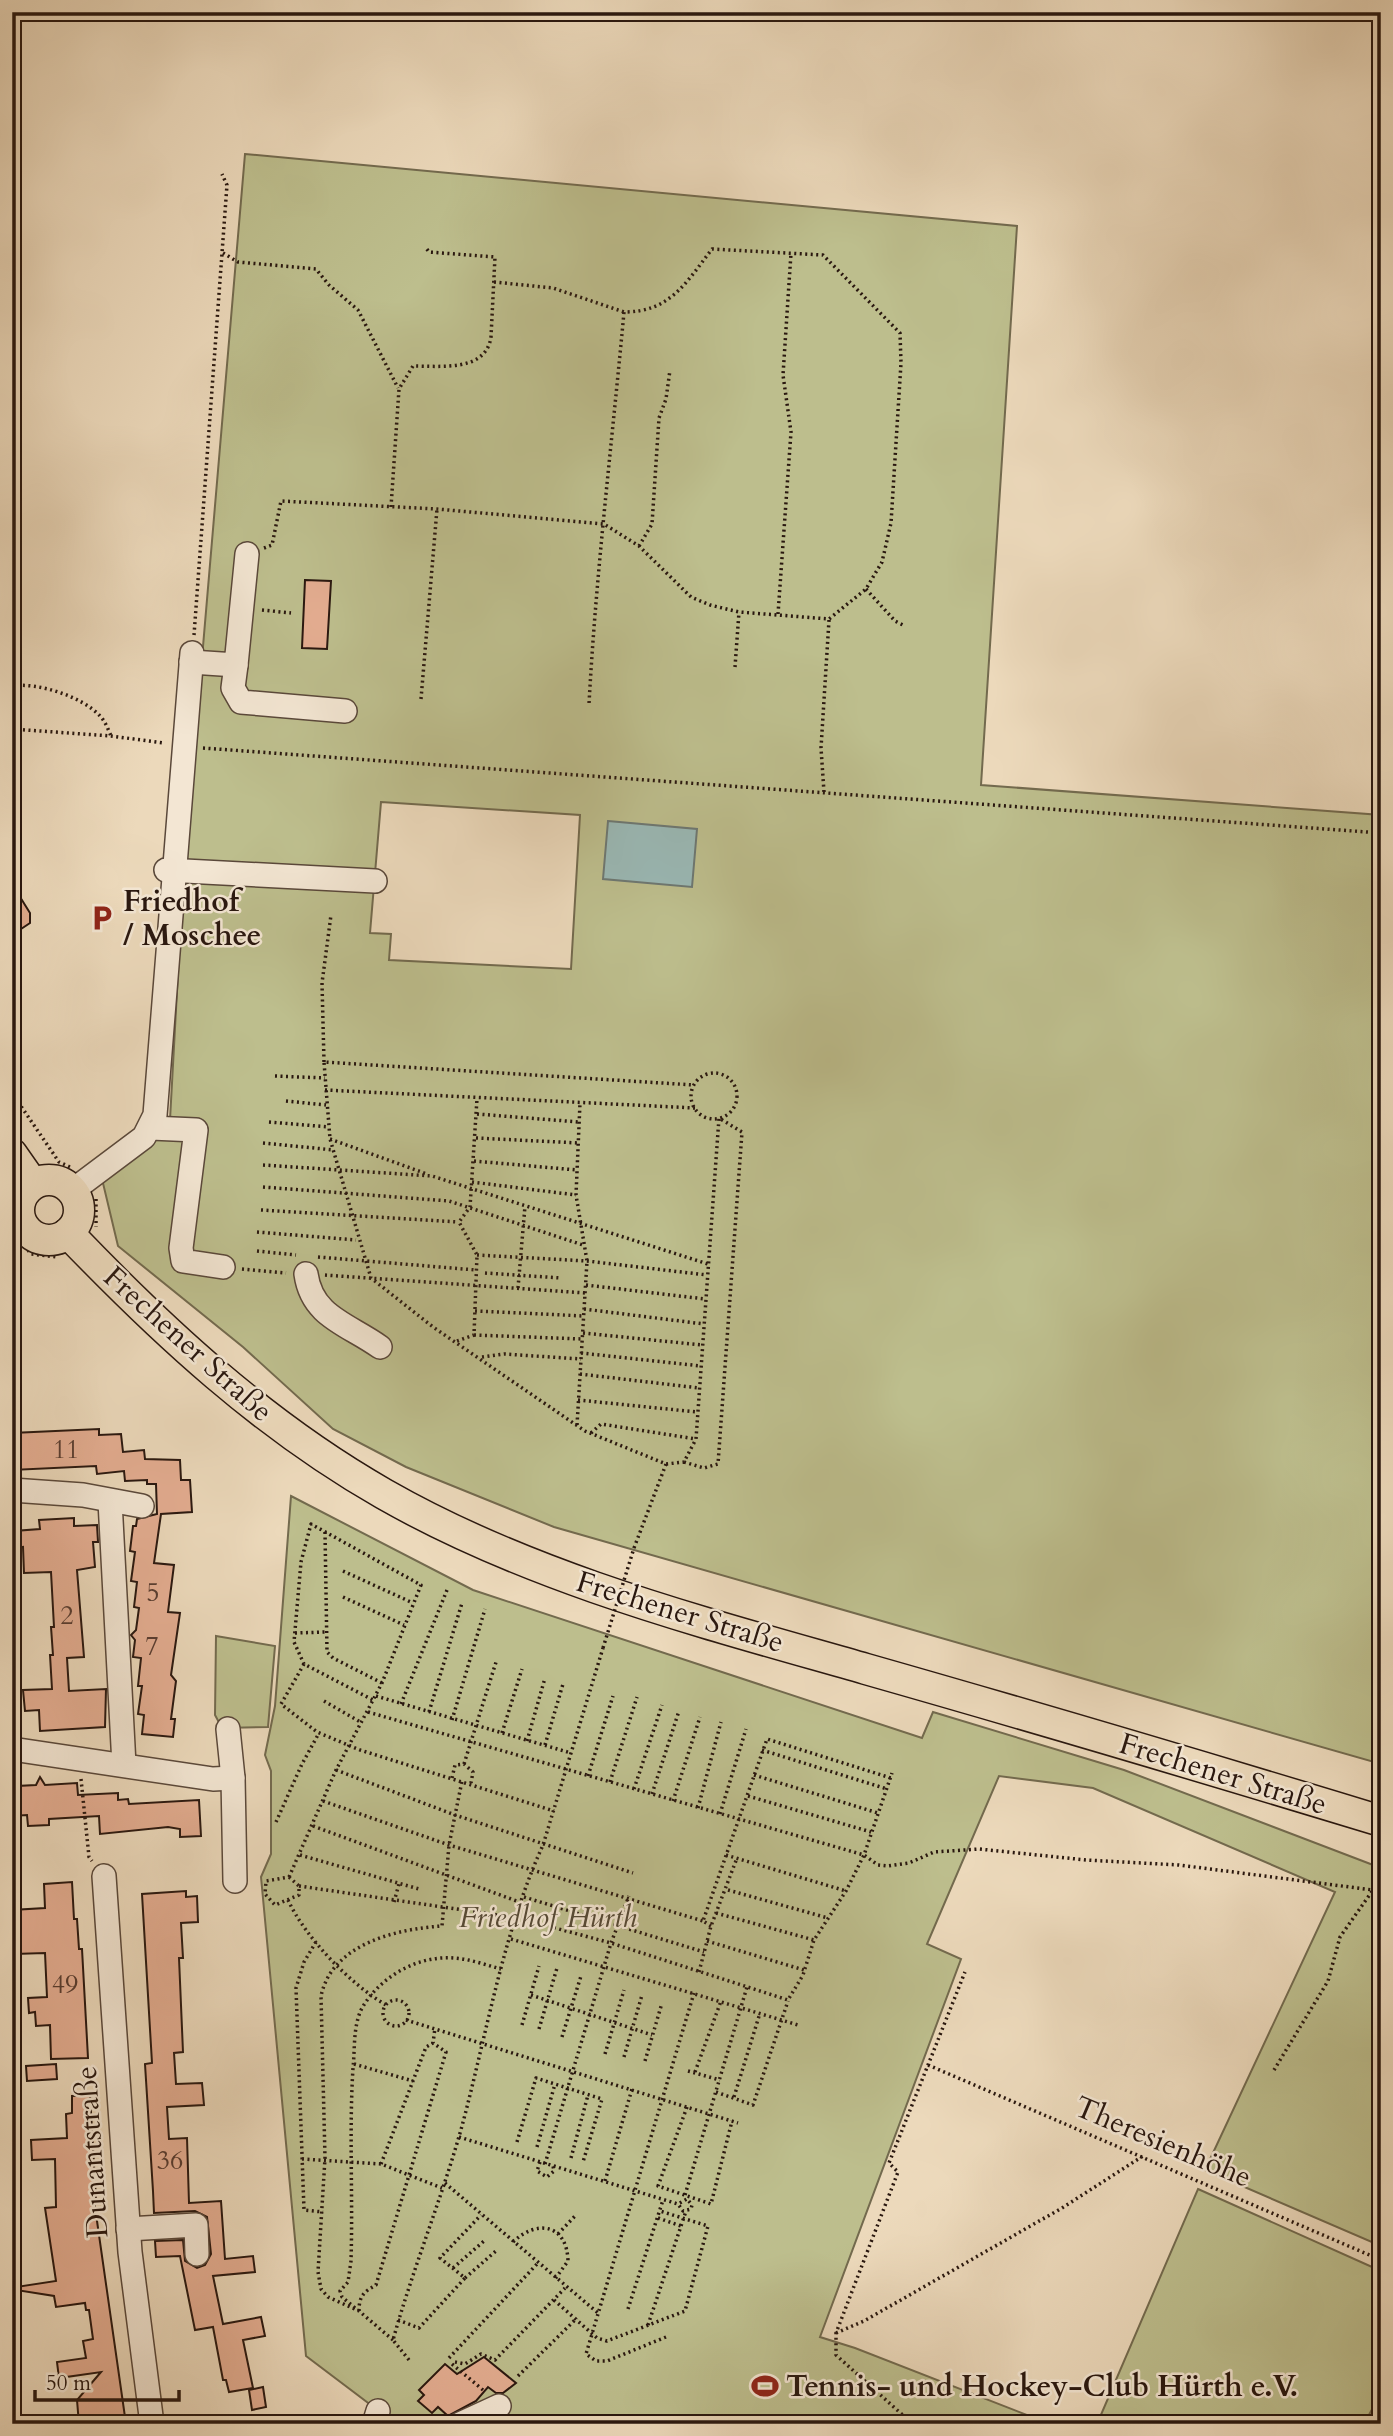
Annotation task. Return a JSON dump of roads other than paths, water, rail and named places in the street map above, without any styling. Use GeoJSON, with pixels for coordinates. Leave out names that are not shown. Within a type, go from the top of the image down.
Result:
{"type":"FeatureCollection","features":[{"type":"Feature","properties":{"kind":"main road"},"geometry":{"type":"LineString","coordinates":[[12,1154],[33,1184]]}},
{"type":"Feature","properties":{"kind":"main road"},"geometry":{"type":"LineString","coordinates":[[58,1181],[72,1191],[78,1213],[68,1233],[59,1238],[40,1239],[18,1231],[19,1209],[26,1191],[33,1184],[58,1181]]}},
{"type":"Feature","properties":{"kind":"main road","name":"Frechener Straße"},"geometry":{"type":"LineString","coordinates":[[68,1233],[150,1317],[234,1393],[374,1488],[458,1532],[548,1570],[646,1605],[1144,1749],[1381,1821]]}},
{"type":"Feature","properties":{"kind":"street"},"geometry":{"type":"LineString","coordinates":[[247,554],[233,688],[241,702],[345,711]]}},
{"type":"Feature","properties":{"kind":"street"},"geometry":{"type":"LineString","coordinates":[[72,1191],[144,1137],[151,1128],[155,1115],[151,1056],[186,747],[191,657],[236,666]]}},
{"type":"Feature","properties":{"kind":"street"},"geometry":{"type":"LineString","coordinates":[[170,871],[375,881]]}},
{"type":"Feature","properties":{"kind":"street"},"geometry":{"type":"LineString","coordinates":[[151,1128],[195,1130],[181,1248],[183,1261],[223,1267]]}},
{"type":"Feature","properties":{"kind":"street"},"geometry":{"type":"LineString","coordinates":[[305,1262],[312,1300],[324,1312],[380,1347]]}},
{"type":"Feature","properties":{"kind":"street"},"geometry":{"type":"LineString","coordinates":[[12,1490],[83,1495],[142,1506]]}},
{"type":"Feature","properties":{"kind":"street"},"geometry":{"type":"LineString","coordinates":[[110,1501],[124,1765]]}},
{"type":"Feature","properties":{"kind":"street"},"geometry":{"type":"LineString","coordinates":[[228,1729],[233,1778],[235,1881]]}},
{"type":"Feature","properties":{"kind":"street"},"geometry":{"type":"LineString","coordinates":[[12,1749],[213,1779],[233,1778]]}},
{"type":"Feature","properties":{"kind":"street","name":"Dunantstraße"},"geometry":{"type":"LineString","coordinates":[[104,1875],[128,2225],[152,2424]]}},
{"type":"Feature","properties":{"kind":"street"},"geometry":{"type":"LineString","coordinates":[[128,2225],[196,2217]]}},
{"type":"Feature","properties":{"kind":"street"},"geometry":{"type":"LineString","coordinates":[[128,2225],[196,2225],[197,2254]]}},
{"type":"Feature","properties":{"kind":"street"},"geometry":{"type":"LineString","coordinates":[[460,2424],[499,2406]]}},
{"type":"Feature","properties":{"kind":"water"},"geometry":{"type":"Polygon","coordinates":[[[608,821],[697,829],[692,887],[603,879],[608,821]]]}},
{"type":"Feature","properties":{"kind":"place","name":"Friedhof / Moschee"},"geometry":{"type":"Point","coordinates":[102,918]}},
{"type":"Feature","properties":{"kind":"place","name":"Tennis- und Hockey-Club Hürth e.V."},"geometry":{"type":"Point","coordinates":[765,2386]}},
{"type":"Feature","properties":{"kind":"park label","name":"Friedhof Hürth"},"geometry":{"type":"Point","coordinates":[548,1917]}}]}
